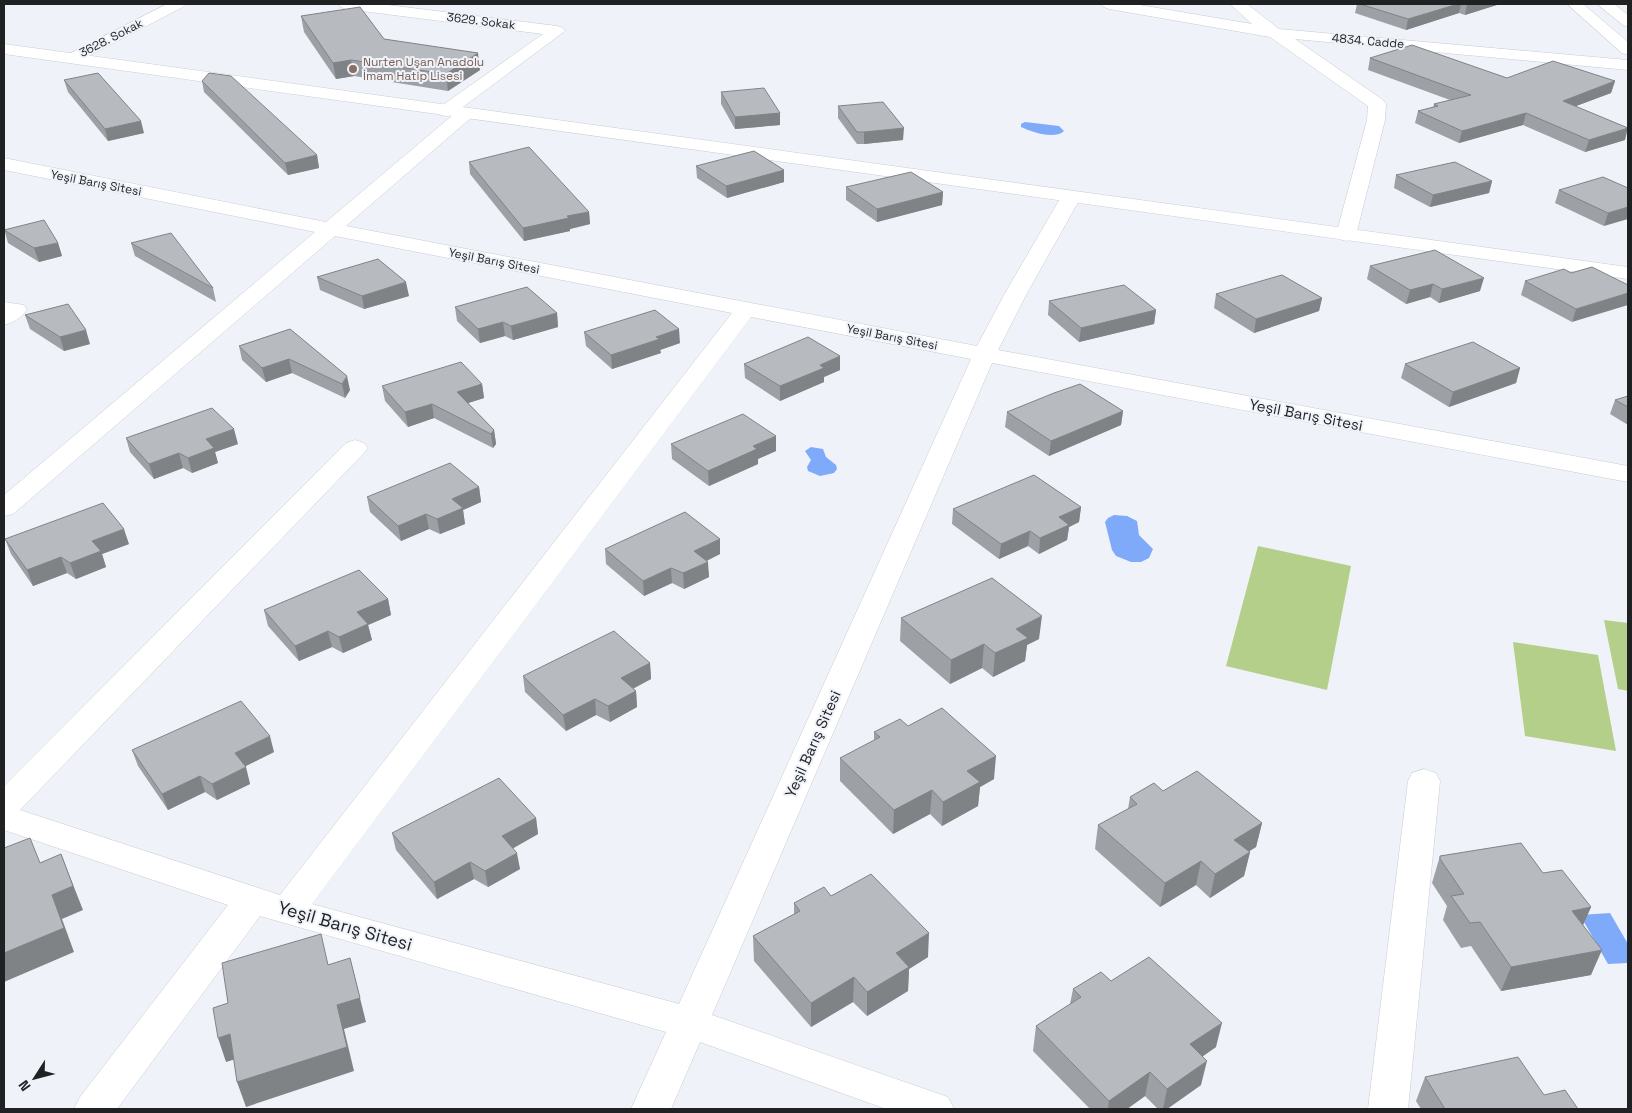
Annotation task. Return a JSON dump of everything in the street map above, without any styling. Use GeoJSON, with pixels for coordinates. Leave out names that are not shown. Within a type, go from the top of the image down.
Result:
{"type":"FeatureCollection","features":[{"type":"Feature","properties":{"kind":"street","name":"3628. Sokak"},"geometry":{"type":"LineString","coordinates":[[71,59],[178,4]]}},
{"type":"Feature","properties":{"kind":"street","name":"3629. Sokak"},"geometry":{"type":"LineString","coordinates":[[346,4],[557,31],[456,112]]}},
{"type":"Feature","properties":{"kind":"street","name":"4834. Cadde"},"geometry":{"type":"LineString","coordinates":[[1109,4],[1275,33],[1628,65]]}},
{"type":"Feature","properties":{"kind":"street"},"geometry":{"type":"LineString","coordinates":[[1238,4],[1256,20],[1377,104],[1376,120],[1346,235]]}},
{"type":"Feature","properties":{"kind":"street"},"geometry":{"type":"LineString","coordinates":[[1574,4],[1628,50]]}},
{"type":"Feature","properties":{"kind":"street"},"geometry":{"type":"LineString","coordinates":[[1605,4],[1628,22]]}},
{"type":"Feature","properties":{"kind":"street"},"geometry":{"type":"LineString","coordinates":[[4,49],[1628,273]]}},
{"type":"Feature","properties":{"kind":"street"},"geometry":{"type":"LineString","coordinates":[[4,508],[330,229],[456,112]]}},
{"type":"Feature","properties":{"kind":"street","name":"Yeşil Barış Sitesi"},"geometry":{"type":"LineString","coordinates":[[4,164],[984,355],[1628,474]]}},
{"type":"Feature","properties":{"kind":"street","name":"Yeşil Barış Sitesi"},"geometry":{"type":"LineString","coordinates":[[651,1109],[984,355],[1015,295],[1071,197]]}},
{"type":"Feature","properties":{"kind":"street"},"geometry":{"type":"LineString","coordinates":[[4,309],[16,310],[4,318]]}},
{"type":"Feature","properties":{"kind":"street"},"geometry":{"type":"LineString","coordinates":[[287,910],[746,309]]}},
{"type":"Feature","properties":{"kind":"street"},"geometry":{"type":"LineString","coordinates":[[4,806],[355,448]]}},
{"type":"Feature","properties":{"kind":"street"},"geometry":{"type":"LineString","coordinates":[[1388,1109],[1424,781]]}},
{"type":"Feature","properties":{"kind":"street","name":"Yeşil Barış Sitesi"},"geometry":{"type":"LineString","coordinates":[[4,817],[287,910],[690,1023],[934,1109]]}},
{"type":"Feature","properties":{"kind":"street"},"geometry":{"type":"LineString","coordinates":[[94,1109],[253,899]]}},
{"type":"Feature","properties":{"kind":"green space"},"geometry":{"type":"Polygon","coordinates":[[[1258,546],[1351,566],[1327,690],[1226,666],[1258,546]]]}},
{"type":"Feature","properties":{"kind":"green space"},"geometry":{"type":"Polygon","coordinates":[[[1604,620],[1628,623],[1628,691],[1618,689],[1604,620]]]}},
{"type":"Feature","properties":{"kind":"green space"},"geometry":{"type":"Polygon","coordinates":[[[1513,642],[1598,655],[1616,751],[1525,736],[1513,642]]]}},
{"type":"Feature","properties":{"kind":"water"},"geometry":{"type":"Polygon","coordinates":[[[1025,122],[1059,126],[1064,131],[1055,135],[1043,134],[1021,127],[1021,124],[1025,122]]]}},
{"type":"Feature","properties":{"kind":"water"},"geometry":{"type":"Polygon","coordinates":[[[811,447],[823,449],[826,457],[836,465],[837,469],[834,473],[820,476],[808,471],[807,467],[811,460],[805,451],[811,447]]]}},
{"type":"Feature","properties":{"kind":"water"},"geometry":{"type":"Polygon","coordinates":[[[1114,515],[1127,516],[1137,521],[1139,535],[1153,549],[1149,558],[1141,562],[1131,562],[1116,556],[1112,550],[1105,522],[1114,515]]]}},
{"type":"Feature","properties":{"kind":"water"},"geometry":{"type":"Polygon","coordinates":[[[1610,913],[1628,944],[1628,963],[1608,964],[1580,915],[1610,913]]]}},
{"type":"Feature","properties":{"kind":"building"},"geometry":{"type":"Polygon","coordinates":[[[1360,4],[1458,4],[1408,19],[1360,4]]]}},
{"type":"Feature","properties":{"kind":"building"},"geometry":{"type":"Polygon","coordinates":[[[360,7],[384,39],[478,53],[446,74],[351,60],[333,63],[301,16],[360,7]]]}},
{"type":"Feature","properties":{"kind":"building"},"geometry":{"type":"Polygon","coordinates":[[[1412,45],[1507,78],[1553,61],[1615,81],[1563,101],[1628,128],[1589,140],[1526,113],[1462,131],[1418,111],[1438,106],[1434,104],[1471,95],[1370,58],[1412,45]]]}},
{"type":"Feature","properties":{"kind":"building"},"geometry":{"type":"Polygon","coordinates":[[[98,73],[141,121],[105,129],[64,80],[98,73]]]}},
{"type":"Feature","properties":{"kind":"building"},"geometry":{"type":"Polygon","coordinates":[[[209,73],[231,76],[317,155],[285,163],[202,81],[209,73]]]}},
{"type":"Feature","properties":{"kind":"building"},"geometry":{"type":"Polygon","coordinates":[[[764,88],[780,113],[735,117],[721,92],[764,88]]]}},
{"type":"Feature","properties":{"kind":"building"},"geometry":{"type":"Polygon","coordinates":[[[883,102],[904,128],[857,132],[838,106],[883,102]]]}},
{"type":"Feature","properties":{"kind":"building"},"geometry":{"type":"Polygon","coordinates":[[[529,147],[589,212],[523,228],[469,162],[529,147]]]}},
{"type":"Feature","properties":{"kind":"building"},"geometry":{"type":"Polygon","coordinates":[[[754,151],[784,170],[726,186],[696,166],[754,151]]]}},
{"type":"Feature","properties":{"kind":"building"},"geometry":{"type":"Polygon","coordinates":[[[1455,162],[1492,181],[1433,195],[1396,175],[1455,162]]]}},
{"type":"Feature","properties":{"kind":"building"},"geometry":{"type":"Polygon","coordinates":[[[911,172],[943,192],[877,209],[846,187],[911,172]]]}},
{"type":"Feature","properties":{"kind":"building"},"geometry":{"type":"Polygon","coordinates":[[[1603,177],[1628,188],[1628,207],[1608,213],[1559,190],[1603,177]]]}},
{"type":"Feature","properties":{"kind":"building"},"geometry":{"type":"Polygon","coordinates":[[[44,220],[58,243],[34,248],[4,230],[44,220]]]}},
{"type":"Feature","properties":{"kind":"building"},"geometry":{"type":"Polygon","coordinates":[[[171,233],[213,288],[131,243],[171,233]]]}},
{"type":"Feature","properties":{"kind":"building"},"geometry":{"type":"Polygon","coordinates":[[[1435,250],[1484,278],[1442,289],[1433,284],[1410,290],[1370,266],[1435,250]]]}},
{"type":"Feature","properties":{"kind":"building"},"geometry":{"type":"Polygon","coordinates":[[[378,259],[406,282],[362,296],[317,277],[378,259]]]}},
{"type":"Feature","properties":{"kind":"building"},"geometry":{"type":"Polygon","coordinates":[[[1592,267],[1628,285],[1628,293],[1576,309],[1525,281],[1564,269],[1571,273],[1592,267]]]}},
{"type":"Feature","properties":{"kind":"building"},"geometry":{"type":"Polygon","coordinates":[[[1282,275],[1322,298],[1256,319],[1216,294],[1282,275]]]}},
{"type":"Feature","properties":{"kind":"building"},"geometry":{"type":"Polygon","coordinates":[[[1124,285],[1156,310],[1081,328],[1049,301],[1124,285]]]}},
{"type":"Feature","properties":{"kind":"building"},"geometry":{"type":"Polygon","coordinates":[[[527,287],[557,313],[511,326],[503,322],[478,329],[455,307],[527,287]]]}},
{"type":"Feature","properties":{"kind":"building"},"geometry":{"type":"Polygon","coordinates":[[[68,304],[86,330],[60,337],[25,315],[68,304]]]}},
{"type":"Feature","properties":{"kind":"building"},"geometry":{"type":"Polygon","coordinates":[[[655,310],[679,329],[656,337],[660,339],[611,355],[584,332],[655,310]]]}},
{"type":"Feature","properties":{"kind":"building"},"geometry":{"type":"Polygon","coordinates":[[[290,329],[347,376],[342,384],[289,359],[262,368],[239,346],[290,329]]]}},
{"type":"Feature","properties":{"kind":"building"},"geometry":{"type":"Polygon","coordinates":[[[808,337],[840,356],[820,365],[824,368],[780,386],[744,364],[808,337]]]}},
{"type":"Feature","properties":{"kind":"building"},"geometry":{"type":"Polygon","coordinates":[[[1473,342],[1520,368],[1453,392],[1405,364],[1473,342]]]}},
{"type":"Feature","properties":{"kind":"building"},"geometry":{"type":"Polygon","coordinates":[[[461,362],[482,384],[457,392],[494,430],[491,434],[432,404],[405,412],[382,386],[461,362]]]}},
{"type":"Feature","properties":{"kind":"building"},"geometry":{"type":"Polygon","coordinates":[[[1080,384],[1123,411],[1051,441],[1007,412],[1054,393],[1080,384]]]}},
{"type":"Feature","properties":{"kind":"building"},"geometry":{"type":"Polygon","coordinates":[[[1628,396],[1628,407],[1615,400],[1628,396]]]}},
{"type":"Feature","properties":{"kind":"building"},"geometry":{"type":"Polygon","coordinates":[[[212,408],[234,429],[206,439],[214,448],[188,458],[179,453],[149,464],[126,438],[212,408]]]}},
{"type":"Feature","properties":{"kind":"building"},"geometry":{"type":"Polygon","coordinates":[[[743,414],[776,436],[753,446],[757,449],[708,471],[671,444],[743,414]]]}},
{"type":"Feature","properties":{"kind":"building"},"geometry":{"type":"Polygon","coordinates":[[[450,463],[479,487],[452,499],[463,508],[437,519],[426,514],[398,526],[367,497],[450,463]]]}},
{"type":"Feature","properties":{"kind":"building"},"geometry":{"type":"Polygon","coordinates":[[[1034,475],[1081,507],[1059,517],[1069,525],[1040,538],[1030,531],[1001,544],[953,509],[1034,475]]]}},
{"type":"Feature","properties":{"kind":"building"},"geometry":{"type":"Polygon","coordinates":[[[103,503],[124,529],[92,541],[101,551],[70,563],[61,557],[27,570],[5,539],[103,503]]]}},
{"type":"Feature","properties":{"kind":"building"},"geometry":{"type":"Polygon","coordinates":[[[685,512],[720,539],[694,551],[708,562],[683,573],[671,568],[643,581],[605,549],[685,512]]]}},
{"type":"Feature","properties":{"kind":"building"},"geometry":{"type":"Polygon","coordinates":[[[359,570],[388,599],[357,612],[368,624],[339,637],[328,631],[295,646],[264,610],[359,570]]]}},
{"type":"Feature","properties":{"kind":"building"},"geometry":{"type":"Polygon","coordinates":[[[992,578],[1042,616],[1016,629],[1028,638],[995,653],[984,644],[951,660],[901,618],[992,578]]]}},
{"type":"Feature","properties":{"kind":"building"},"geometry":{"type":"Polygon","coordinates":[[[614,631],[650,663],[621,678],[636,691],[608,706],[595,699],[563,715],[523,676],[614,631]]]}},
{"type":"Feature","properties":{"kind":"building"},"geometry":{"type":"Polygon","coordinates":[[[241,701],[270,736],[235,753],[246,767],[212,784],[200,776],[162,794],[132,750],[241,701]]]}},
{"type":"Feature","properties":{"kind":"building"},"geometry":{"type":"Polygon","coordinates":[[[942,708],[996,756],[967,771],[980,782],[943,802],[932,790],[894,810],[840,758],[880,737],[874,732],[900,719],[908,726],[942,708]]]}},
{"type":"Feature","properties":{"kind":"building"},"geometry":{"type":"Polygon","coordinates":[[[1197,771],[1262,823],[1234,840],[1250,852],[1215,874],[1201,861],[1165,883],[1098,825],[1137,804],[1130,797],[1154,783],[1163,791],[1197,771]]]}},
{"type":"Feature","properties":{"kind":"building"},"geometry":{"type":"Polygon","coordinates":[[[499,778],[536,818],[502,836],[517,853],[485,871],[470,862],[434,882],[392,833],[499,778]]]}},
{"type":"Feature","properties":{"kind":"building"},"geometry":{"type":"Polygon","coordinates":[[[30,838],[40,863],[61,854],[73,886],[52,895],[64,928],[4,953],[4,848],[30,838]]]}},
{"type":"Feature","properties":{"kind":"building"},"geometry":{"type":"Polygon","coordinates":[[[1521,843],[1543,873],[1562,870],[1591,907],[1572,911],[1602,950],[1511,967],[1480,922],[1470,923],[1451,896],[1464,894],[1440,859],[1440,856],[1521,843]]]}},
{"type":"Feature","properties":{"kind":"building"},"geometry":{"type":"Polygon","coordinates":[[[871,874],[929,933],[896,953],[909,967],[867,992],[854,977],[811,1003],[753,936],[800,911],[794,903],[824,887],[831,896],[871,874]]]}},
{"type":"Feature","properties":{"kind":"building"},"geometry":{"type":"Polygon","coordinates":[[[321,934],[328,965],[350,958],[360,998],[337,1005],[347,1047],[237,1082],[230,1034],[218,1038],[213,1008],[228,1003],[222,963],[321,934]]]}},
{"type":"Feature","properties":{"kind":"building"},"geometry":{"type":"Polygon","coordinates":[[[1149,957],[1222,1023],[1190,1044],[1207,1061],[1167,1089],[1150,1072],[1109,1101],[1036,1026],[1081,997],[1073,989],[1101,972],[1111,981],[1149,957]]]}},
{"type":"Feature","properties":{"kind":"building"},"geometry":{"type":"Polygon","coordinates":[[[1518,1057],[1544,1095],[1565,1090],[1578,1109],[1445,1109],[1425,1077],[1518,1057]]]}},
{"type":"Feature","properties":{"kind":"place","name":"Nurten Uşan Anadolu İmam Hatip Lisesi"},"geometry":{"type":"Point","coordinates":[353,69]}}]}
